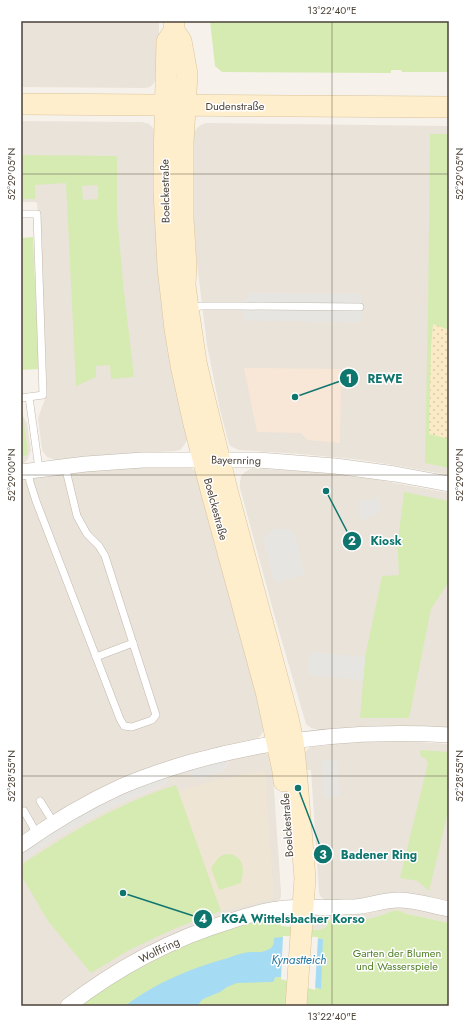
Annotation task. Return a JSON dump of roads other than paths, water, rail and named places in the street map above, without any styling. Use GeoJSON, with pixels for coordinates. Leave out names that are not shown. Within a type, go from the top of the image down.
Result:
{"type":"FeatureCollection","features":[{"type":"Feature","properties":{"kind":"main road","name":"Boelckestraße"},"geometry":{"type":"LineString","coordinates":[[174,26],[167,42],[175,106],[164,170],[174,230],[186,266],[185,285],[211,459],[267,696],[285,742],[297,782],[304,878],[296,1006]]}},
{"type":"Feature","properties":{"kind":"main road","name":"Dudenstraße"},"geometry":{"type":"LineString","coordinates":[[21,104],[449,107]]}},
{"type":"Feature","properties":{"kind":"main road","name":"Boelckestraße"},"geometry":{"type":"LineString","coordinates":[[174,230],[168,267],[175,329],[187,394],[211,459]]}},
{"type":"Feature","properties":{"kind":"street","name":"Bayernring"},"geometry":{"type":"LineString","coordinates":[[29,470],[143,460],[258,460],[335,466],[395,474],[449,484]]}},
{"type":"Feature","properties":{"kind":"street"},"geometry":{"type":"LineString","coordinates":[[21,845],[88,802],[120,787],[166,770],[214,755],[259,746],[340,735],[406,733],[449,735]]}},
{"type":"Feature","properties":{"kind":"street","name":"Wolffring"},"geometry":{"type":"LineString","coordinates":[[68,1006],[86,992],[120,970],[165,946],[194,933],[279,908],[342,908],[386,901],[408,900],[449,909]]}},
{"type":"Feature","properties":{"kind":"lane"},"geometry":{"type":"LineString","coordinates":[[21,214],[37,214],[43,395],[25,398],[30,482],[120,719],[124,726],[132,727],[152,720],[156,715],[105,556],[99,546],[87,534],[77,516],[65,466]]}},
{"type":"Feature","properties":{"kind":"lane"},"geometry":{"type":"LineString","coordinates":[[188,308],[201,306],[360,307]]}},
{"type":"Feature","properties":{"kind":"lane"},"geometry":{"type":"LineString","coordinates":[[96,657],[134,643]]}},
{"type":"Feature","properties":{"kind":"lane"},"geometry":{"type":"LineString","coordinates":[[40,801],[54,823]]}},
{"type":"Feature","properties":{"kind":"lane"},"geometry":{"type":"LineString","coordinates":[[24,811],[37,834]]}},
{"type":"Feature","properties":{"kind":"water","name":"Kynastteich"},"geometry":{"type":"Polygon","coordinates":[[[274,938],[323,939],[321,989],[280,977],[275,977],[274,981],[272,982],[237,983],[203,999],[197,1006],[125,1006],[149,990],[174,977],[201,966],[240,954],[265,951],[272,947],[274,938]]]}},
{"type":"Feature","properties":{"kind":"place","name":"REWE"},"geometry":{"type":"Point","coordinates":[295,397]}},
{"type":"Feature","properties":{"kind":"place","name":"Kiosk"},"geometry":{"type":"Point","coordinates":[326,491]}},
{"type":"Feature","properties":{"kind":"place","name":"Badener Ring"},"geometry":{"type":"Point","coordinates":[298,788]}},
{"type":"Feature","properties":{"kind":"place","name":"KGA Wittelsbacher Korso"},"geometry":{"type":"Point","coordinates":[123,893]}},
{"type":"Feature","properties":{"kind":"park label","name":"Garten der Blumen und Wasserspiele"},"geometry":{"type":"Point","coordinates":[397,959]}}]}
